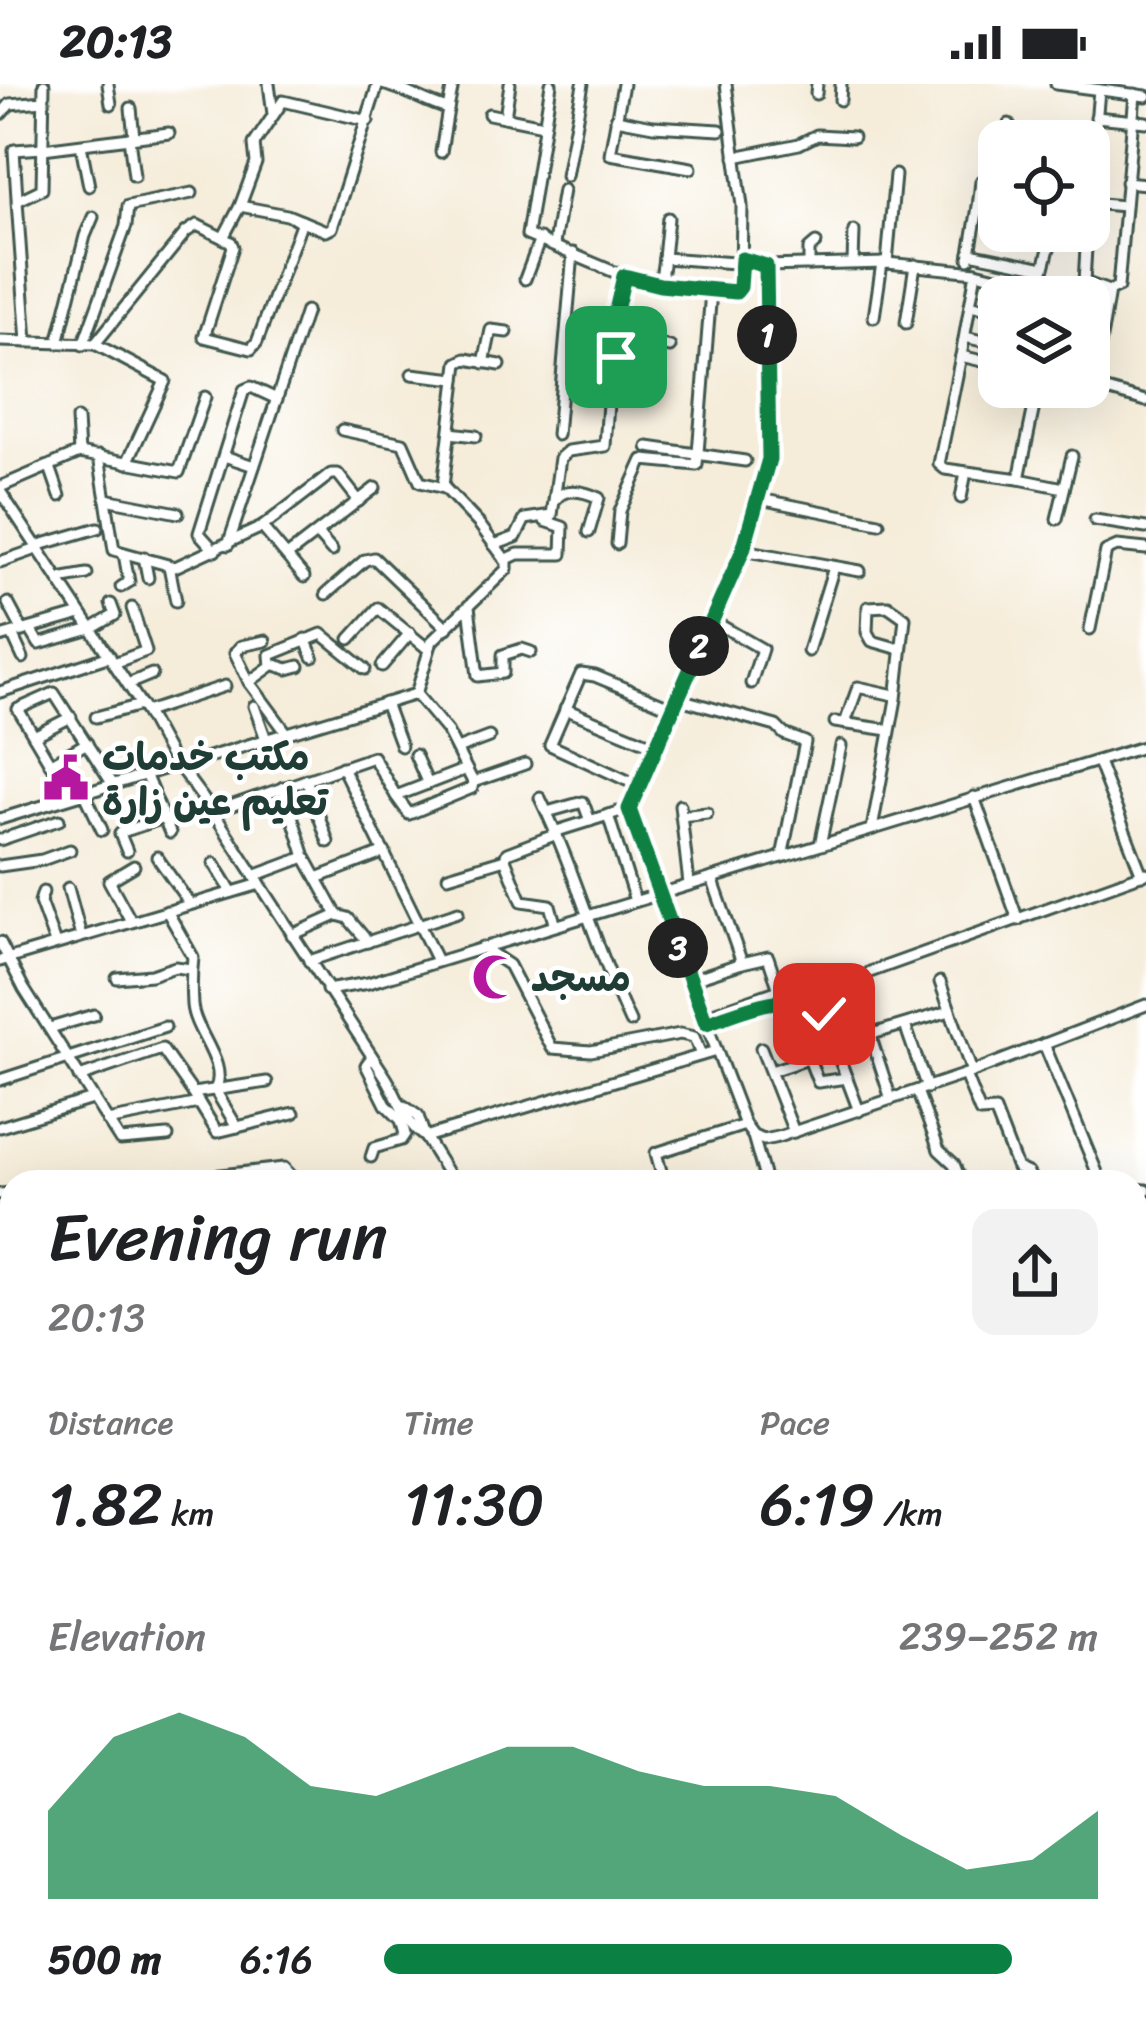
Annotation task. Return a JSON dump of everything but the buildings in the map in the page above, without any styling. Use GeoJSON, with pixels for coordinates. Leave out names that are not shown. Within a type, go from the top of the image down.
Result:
{"type":"FeatureCollection","features":[{"type":"Feature","properties":{"kind":"street"},"geometry":{"type":"LineString","coordinates":[[17,198],[41,191],[44,84]]}},
{"type":"Feature","properties":{"kind":"street"},"geometry":{"type":"LineString","coordinates":[[108,84],[111,104]]}},
{"type":"Feature","properties":{"kind":"street"},"geometry":{"type":"LineString","coordinates":[[269,84],[273,115]]}},
{"type":"Feature","properties":{"kind":"street"},"geometry":{"type":"LineString","coordinates":[[441,152],[453,84]]}},
{"type":"Feature","properties":{"kind":"street"},"geometry":{"type":"LineString","coordinates":[[505,117],[510,84]]}},
{"type":"Feature","properties":{"kind":"street"},"geometry":{"type":"LineString","coordinates":[[551,84],[526,234],[624,276],[711,291],[740,289],[742,206],[726,84]]}},
{"type":"Feature","properties":{"kind":"street"},"geometry":{"type":"LineString","coordinates":[[566,176],[584,84]]}},
{"type":"Feature","properties":{"kind":"street"},"geometry":{"type":"LineString","coordinates":[[623,84],[612,155],[691,168]]}},
{"type":"Feature","properties":{"kind":"street"},"geometry":{"type":"LineString","coordinates":[[840,100],[841,84]]}},
{"type":"Feature","properties":{"kind":"street"},"geometry":{"type":"LineString","coordinates":[[1056,84],[1140,95],[1132,121],[1118,286],[1110,290]]}},
{"type":"Feature","properties":{"kind":"street"},"geometry":{"type":"LineString","coordinates":[[240,206],[326,230],[332,227],[368,122],[386,85],[448,109]]}},
{"type":"Feature","properties":{"kind":"street"},"geometry":{"type":"LineString","coordinates":[[1096,120],[1099,90]]}},
{"type":"Feature","properties":{"kind":"street"},"geometry":{"type":"LineString","coordinates":[[1,114],[10,104],[44,101]]}},
{"type":"Feature","properties":{"kind":"street"},"geometry":{"type":"LineString","coordinates":[[223,238],[256,163],[254,143],[283,101],[368,122]]}},
{"type":"Feature","properties":{"kind":"street"},"geometry":{"type":"LineString","coordinates":[[130,108],[134,176]]}},
{"type":"Feature","properties":{"kind":"street"},"geometry":{"type":"LineString","coordinates":[[489,114],[543,125]]}},
{"type":"Feature","properties":{"kind":"street"},"geometry":{"type":"LineString","coordinates":[[1096,117],[1146,122]]}},
{"type":"Feature","properties":{"kind":"street"},"geometry":{"type":"LineString","coordinates":[[616,119],[720,130]]}},
{"type":"Feature","properties":{"kind":"street"},"geometry":{"type":"LineString","coordinates":[[14,150],[169,133]]}},
{"type":"Feature","properties":{"kind":"street"},"geometry":{"type":"LineString","coordinates":[[8,135],[14,150],[27,342]]}},
{"type":"Feature","properties":{"kind":"street"},"geometry":{"type":"LineString","coordinates":[[736,157],[800,144],[817,135],[854,136]]}},
{"type":"Feature","properties":{"kind":"street"},"geometry":{"type":"LineString","coordinates":[[81,145],[89,186]]}},
{"type":"Feature","properties":{"kind":"street"},"geometry":{"type":"LineString","coordinates":[[1129,152],[1146,154]]}},
{"type":"Feature","properties":{"kind":"street"},"geometry":{"type":"LineString","coordinates":[[874,317],[895,175]]}},
{"type":"Feature","properties":{"kind":"street"},"geometry":{"type":"LineString","coordinates":[[1126,182],[1146,184]]}},
{"type":"Feature","properties":{"kind":"street"},"geometry":{"type":"LineString","coordinates":[[554,244],[563,190]]}},
{"type":"Feature","properties":{"kind":"street"},"geometry":{"type":"LineString","coordinates":[[89,344],[128,206],[192,193]]}},
{"type":"Feature","properties":{"kind":"street"},"geometry":{"type":"LineString","coordinates":[[1110,205],[1124,206]]}},
{"type":"Feature","properties":{"kind":"street"},"geometry":{"type":"LineString","coordinates":[[978,207],[970,253],[970,305],[939,464],[945,469],[1064,488]]}},
{"type":"Feature","properties":{"kind":"street"},"geometry":{"type":"LineString","coordinates":[[545,213],[559,215]]}},
{"type":"Feature","properties":{"kind":"street"},"geometry":{"type":"LineString","coordinates":[[58,344],[93,218]]}},
{"type":"Feature","properties":{"kind":"street"},"geometry":{"type":"LineString","coordinates":[[660,285],[668,218]]}},
{"type":"Feature","properties":{"kind":"street"},"geometry":{"type":"LineString","coordinates":[[89,344],[190,229],[200,226],[232,243],[204,335],[219,344],[250,349],[257,342],[302,221]]}},
{"type":"Feature","properties":{"kind":"street"},"geometry":{"type":"LineString","coordinates":[[853,263],[854,231]]}},
{"type":"Feature","properties":{"kind":"street"},"geometry":{"type":"LineString","coordinates":[[525,279],[539,239]]}},
{"type":"Feature","properties":{"kind":"street"},"geometry":{"type":"LineString","coordinates":[[809,265],[809,249],[816,243]]}},
{"type":"Feature","properties":{"kind":"street"},"geometry":{"type":"LineString","coordinates":[[970,253],[1045,268],[1049,252]]}},
{"type":"Feature","properties":{"kind":"street"},"geometry":{"type":"LineString","coordinates":[[557,435],[573,254]]}},
{"type":"Feature","properties":{"kind":"street"},"geometry":{"type":"LineString","coordinates":[[664,258],[766,266],[885,263],[989,276]]}},
{"type":"Feature","properties":{"kind":"street"},"geometry":{"type":"LineString","coordinates":[[906,323],[915,265]]}},
{"type":"Feature","properties":{"kind":"street"},"geometry":{"type":"LineString","coordinates":[[763,1170],[659,899],[629,803],[743,550],[760,499],[769,459],[766,266]]}},
{"type":"Feature","properties":{"kind":"street"},"geometry":{"type":"LineString","coordinates":[[624,276],[615,335],[618,364],[626,374]]}},
{"type":"Feature","properties":{"kind":"street"},"geometry":{"type":"LineString","coordinates":[[617,544],[620,511],[643,460],[694,467],[699,454],[711,291]]}},
{"type":"Feature","properties":{"kind":"street"},"geometry":{"type":"LineString","coordinates":[[970,305],[978,307]]}},
{"type":"Feature","properties":{"kind":"street"},"geometry":{"type":"LineString","coordinates":[[228,545],[306,310]]}},
{"type":"Feature","properties":{"kind":"street"},"geometry":{"type":"LineString","coordinates":[[484,363],[491,330],[507,332]]}},
{"type":"Feature","properties":{"kind":"street"},"geometry":{"type":"LineString","coordinates":[[615,335],[670,347]]}},
{"type":"Feature","properties":{"kind":"street"},"geometry":{"type":"LineString","coordinates":[[964,337],[978,340]]}},
{"type":"Feature","properties":{"kind":"street"},"geometry":{"type":"LineString","coordinates":[[0,341],[89,344],[165,382],[127,463]]}},
{"type":"Feature","properties":{"kind":"street"},"geometry":{"type":"LineString","coordinates":[[961,356],[978,360]]}},
{"type":"Feature","properties":{"kind":"street"},"geometry":{"type":"LineString","coordinates":[[444,488],[460,361],[500,365]]}},
{"type":"Feature","properties":{"kind":"street"},"geometry":{"type":"LineString","coordinates":[[412,374],[456,379]]}},
{"type":"Feature","properties":{"kind":"street"},"geometry":{"type":"LineString","coordinates":[[215,551],[198,535],[245,388],[277,398]]}},
{"type":"Feature","properties":{"kind":"street"},"geometry":{"type":"LineString","coordinates":[[1110,390],[1146,400]]}},
{"type":"Feature","properties":{"kind":"street"},"geometry":{"type":"LineString","coordinates":[[205,397],[179,472],[79,453],[1,494],[128,684],[176,767],[213,812],[404,1106],[411,1127],[425,1138],[445,1170]]}},
{"type":"Feature","properties":{"kind":"street"},"geometry":{"type":"LineString","coordinates":[[540,519],[552,514],[563,453],[605,446],[608,403]]}},
{"type":"Feature","properties":{"kind":"street"},"geometry":{"type":"LineString","coordinates":[[1019,479],[1034,408]]}},
{"type":"Feature","properties":{"kind":"street"},"geometry":{"type":"LineString","coordinates":[[76,419],[79,453]]}},
{"type":"Feature","properties":{"kind":"street"},"geometry":{"type":"LineString","coordinates":[[341,430],[404,443],[420,482],[444,488],[505,560],[506,572],[428,649],[416,694]]}},
{"type":"Feature","properties":{"kind":"street"},"geometry":{"type":"LineString","coordinates":[[450,433],[476,436]]}},
{"type":"Feature","properties":{"kind":"street"},"geometry":{"type":"LineString","coordinates":[[648,447],[745,460]]}},
{"type":"Feature","properties":{"kind":"street"},"geometry":{"type":"LineString","coordinates":[[99,456],[112,547],[169,566],[182,567],[262,527],[331,474],[338,474],[359,502]]}},
{"type":"Feature","properties":{"kind":"street"},"geometry":{"type":"LineString","coordinates":[[224,456],[254,466]]}},
{"type":"Feature","properties":{"kind":"street"},"geometry":{"type":"LineString","coordinates":[[1057,519],[1072,456]]}},
{"type":"Feature","properties":{"kind":"street"},"geometry":{"type":"LineString","coordinates":[[50,466],[60,496]]}},
{"type":"Feature","properties":{"kind":"street"},"geometry":{"type":"LineString","coordinates":[[961,498],[967,472]]}},
{"type":"Feature","properties":{"kind":"street"},"geometry":{"type":"LineString","coordinates":[[287,556],[375,488]]}},
{"type":"Feature","properties":{"kind":"street"},"geometry":{"type":"LineString","coordinates":[[556,499],[572,491],[599,498],[589,532]]}},
{"type":"Feature","properties":{"kind":"street"},"geometry":{"type":"LineString","coordinates":[[106,499],[178,513]]}},
{"type":"Feature","properties":{"kind":"street"},"geometry":{"type":"LineString","coordinates":[[760,499],[879,524]]}},
{"type":"Feature","properties":{"kind":"street"},"geometry":{"type":"LineString","coordinates":[[494,544],[516,537],[525,519],[562,527],[562,554],[518,554],[505,560]]}},
{"type":"Feature","properties":{"kind":"street"},"geometry":{"type":"LineString","coordinates":[[1095,520],[1146,528]]}},
{"type":"Feature","properties":{"kind":"street"},"geometry":{"type":"LineString","coordinates":[[61,523],[67,537]]}},
{"type":"Feature","properties":{"kind":"street"},"geometry":{"type":"LineString","coordinates":[[262,527],[304,577]]}},
{"type":"Feature","properties":{"kind":"street"},"geometry":{"type":"LineString","coordinates":[[0,562],[98,528]]}},
{"type":"Feature","properties":{"kind":"street"},"geometry":{"type":"LineString","coordinates":[[318,535],[332,551]]}},
{"type":"Feature","properties":{"kind":"street"},"geometry":{"type":"LineString","coordinates":[[1090,629],[1106,551],[1117,546],[1146,549]]}},
{"type":"Feature","properties":{"kind":"street"},"geometry":{"type":"LineString","coordinates":[[743,550],[860,571]]}},
{"type":"Feature","properties":{"kind":"street"},"geometry":{"type":"LineString","coordinates":[[121,587],[129,582],[124,554]]}},
{"type":"Feature","properties":{"kind":"street"},"geometry":{"type":"LineString","coordinates":[[144,557],[148,578]]}},
{"type":"Feature","properties":{"kind":"street"},"geometry":{"type":"LineString","coordinates":[[326,594],[365,560],[374,558],[447,628]]}},
{"type":"Feature","properties":{"kind":"street"},"geometry":{"type":"LineString","coordinates":[[169,566],[176,601]]}},
{"type":"Feature","properties":{"kind":"street"},"geometry":{"type":"LineString","coordinates":[[808,651],[834,567]]}},
{"type":"Feature","properties":{"kind":"street"},"geometry":{"type":"LineString","coordinates":[[58,579],[87,574]]}},
{"type":"Feature","properties":{"kind":"street"},"geometry":{"type":"LineString","coordinates":[[8,603],[22,658]]}},
{"type":"Feature","properties":{"kind":"street"},"geometry":{"type":"LineString","coordinates":[[16,633],[39,644],[116,615],[111,604]]}},
{"type":"Feature","properties":{"kind":"street"},"geometry":{"type":"LineString","coordinates":[[872,829],[905,618],[888,606],[868,607],[867,632],[872,641],[900,649]]}},
{"type":"Feature","properties":{"kind":"street"},"geometry":{"type":"LineString","coordinates":[[469,607],[478,676],[503,673],[502,658],[507,652],[531,652]]}},
{"type":"Feature","properties":{"kind":"street"},"geometry":{"type":"LineString","coordinates":[[0,692],[146,651],[132,608]]}},
{"type":"Feature","properties":{"kind":"street"},"geometry":{"type":"LineString","coordinates":[[350,639],[378,608],[428,649]]}},
{"type":"Feature","properties":{"kind":"street"},"geometry":{"type":"LineString","coordinates":[[16,633],[81,614]]}},
{"type":"Feature","properties":{"kind":"street"},"geometry":{"type":"LineString","coordinates":[[711,620],[762,649],[751,683]]}},
{"type":"Feature","properties":{"kind":"street"},"geometry":{"type":"LineString","coordinates":[[382,666],[410,633]]}},
{"type":"Feature","properties":{"kind":"street"},"geometry":{"type":"LineString","coordinates":[[272,664],[270,655],[322,634],[365,669]]}},
{"type":"Feature","properties":{"kind":"street"},"geometry":{"type":"LineString","coordinates":[[305,638],[313,657]]}},
{"type":"Feature","properties":{"kind":"street"},"geometry":{"type":"LineString","coordinates":[[265,641],[241,646],[236,652],[249,682],[286,732]]}},
{"type":"Feature","properties":{"kind":"street"},"geometry":{"type":"LineString","coordinates":[[272,664],[289,669],[299,666]]}},
{"type":"Feature","properties":{"kind":"street"},"geometry":{"type":"LineString","coordinates":[[249,682],[272,664]]}},
{"type":"Feature","properties":{"kind":"street"},"geometry":{"type":"LineString","coordinates":[[128,684],[152,674]]}},
{"type":"Feature","properties":{"kind":"street"},"geometry":{"type":"LineString","coordinates":[[637,785],[555,750],[550,740],[581,674],[674,703],[776,725],[784,734],[805,742],[782,857]]}},
{"type":"Feature","properties":{"kind":"street"},"geometry":{"type":"LineString","coordinates":[[96,717],[225,686]]}},
{"type":"Feature","properties":{"kind":"street"},"geometry":{"type":"LineString","coordinates":[[889,730],[840,723],[858,687],[894,695]]}},
{"type":"Feature","properties":{"kind":"street"},"geometry":{"type":"LineString","coordinates":[[70,797],[18,709],[54,693],[112,783]]}},
{"type":"Feature","properties":{"kind":"street"},"geometry":{"type":"LineString","coordinates":[[0,820],[416,694]]}},
{"type":"Feature","properties":{"kind":"street"},"geometry":{"type":"LineString","coordinates":[[213,812],[375,758],[409,814],[472,788],[457,749],[416,694]]}},
{"type":"Feature","properties":{"kind":"street"},"geometry":{"type":"LineString","coordinates":[[385,703],[401,746]]}},
{"type":"Feature","properties":{"kind":"street"},"geometry":{"type":"LineString","coordinates":[[254,706],[266,739]]}},
{"type":"Feature","properties":{"kind":"street"},"geometry":{"type":"LineString","coordinates":[[565,709],[655,746]]}},
{"type":"Feature","properties":{"kind":"street"},"geometry":{"type":"LineString","coordinates":[[34,736],[71,717]]}},
{"type":"Feature","properties":{"kind":"street"},"geometry":{"type":"LineString","coordinates":[[457,749],[489,737]]}},
{"type":"Feature","properties":{"kind":"street"},"geometry":{"type":"LineString","coordinates":[[50,764],[87,742]]}},
{"type":"Feature","properties":{"kind":"street"},"geometry":{"type":"LineString","coordinates":[[820,845],[841,746]]}},
{"type":"Feature","properties":{"kind":"street"},"geometry":{"type":"LineString","coordinates":[[327,990],[349,988],[585,914],[659,899],[689,884],[1146,746]]}},
{"type":"Feature","properties":{"kind":"street"},"geometry":{"type":"LineString","coordinates":[[415,754],[428,784]]}},
{"type":"Feature","properties":{"kind":"street"},"geometry":{"type":"LineString","coordinates":[[870,972],[1144,874],[1098,762]]}},
{"type":"Feature","properties":{"kind":"street"},"geometry":{"type":"LineString","coordinates":[[473,782],[525,764]]}},
{"type":"Feature","properties":{"kind":"street"},"geometry":{"type":"LineString","coordinates":[[342,767],[437,961]]}},
{"type":"Feature","properties":{"kind":"street"},"geometry":{"type":"LineString","coordinates":[[396,796],[466,769]]}},
{"type":"Feature","properties":{"kind":"street"},"geometry":{"type":"LineString","coordinates":[[145,774],[170,833]]}},
{"type":"Feature","properties":{"kind":"street"},"geometry":{"type":"LineString","coordinates":[[306,779],[328,842]]}},
{"type":"Feature","properties":{"kind":"street"},"geometry":{"type":"LineString","coordinates":[[283,787],[305,857],[338,915]]}},
{"type":"Feature","properties":{"kind":"street"},"geometry":{"type":"LineString","coordinates":[[84,792],[102,830]]}},
{"type":"Feature","properties":{"kind":"street"},"geometry":{"type":"LineString","coordinates":[[974,797],[1018,920]]}},
{"type":"Feature","properties":{"kind":"street"},"geometry":{"type":"LineString","coordinates":[[541,798],[630,1022]]}},
{"type":"Feature","properties":{"kind":"street"},"geometry":{"type":"LineString","coordinates":[[547,812],[583,802],[590,821]]}},
{"type":"Feature","properties":{"kind":"street"},"geometry":{"type":"LineString","coordinates":[[689,884],[681,810],[707,813]]}},
{"type":"Feature","properties":{"kind":"street"},"geometry":{"type":"LineString","coordinates":[[555,923],[550,905],[522,901],[505,859],[507,853],[608,815],[630,812]]}},
{"type":"Feature","properties":{"kind":"street"},"geometry":{"type":"LineString","coordinates":[[608,815],[637,900]]}},
{"type":"Feature","properties":{"kind":"street"},"geometry":{"type":"LineString","coordinates":[[127,851],[122,832],[164,818]]}},
{"type":"Feature","properties":{"kind":"street"},"geometry":{"type":"LineString","coordinates":[[0,840],[59,820]]}},
{"type":"Feature","properties":{"kind":"street"},"geometry":{"type":"LineString","coordinates":[[0,866],[70,850]]}},
{"type":"Feature","properties":{"kind":"street"},"geometry":{"type":"LineString","coordinates":[[317,878],[386,852]]}},
{"type":"Feature","properties":{"kind":"street"},"geometry":{"type":"LineString","coordinates":[[157,857],[190,904]]}},
{"type":"Feature","properties":{"kind":"street"},"geometry":{"type":"LineString","coordinates":[[5,960],[232,892],[305,857]]}},
{"type":"Feature","properties":{"kind":"street"},"geometry":{"type":"LineString","coordinates":[[448,876],[505,859]]}},
{"type":"Feature","properties":{"kind":"street"},"geometry":{"type":"LineString","coordinates":[[214,863],[232,892]]}},
{"type":"Feature","properties":{"kind":"street"},"geometry":{"type":"LineString","coordinates":[[131,921],[109,881],[134,866]]}},
{"type":"Feature","properties":{"kind":"street"},"geometry":{"type":"LineString","coordinates":[[712,878],[742,963]]}},
{"type":"Feature","properties":{"kind":"street"},"geometry":{"type":"LineString","coordinates":[[68,888],[82,936]]}},
{"type":"Feature","properties":{"kind":"street"},"geometry":{"type":"LineString","coordinates":[[43,892],[40,902],[56,943]]}},
{"type":"Feature","properties":{"kind":"street"},"geometry":{"type":"LineString","coordinates":[[166,911],[193,957],[189,976],[195,992],[192,1005],[220,1076],[214,1090]]}},
{"type":"Feature","properties":{"kind":"street"},"geometry":{"type":"LineString","coordinates":[[309,961],[458,912]]}},
{"type":"Feature","properties":{"kind":"street"},"geometry":{"type":"LineString","coordinates":[[292,934],[338,915],[348,918],[368,942]]}},
{"type":"Feature","properties":{"kind":"street"},"geometry":{"type":"LineString","coordinates":[[0,942],[5,960],[120,1141],[168,1136]]}},
{"type":"Feature","properties":{"kind":"street"},"geometry":{"type":"LineString","coordinates":[[482,947],[509,965],[552,1048],[591,1052],[680,1034],[694,1037],[701,1055]]}},
{"type":"Feature","properties":{"kind":"street"},"geometry":{"type":"LineString","coordinates":[[690,980],[768,957],[779,990],[705,1019]]}},
{"type":"Feature","properties":{"kind":"street"},"geometry":{"type":"LineString","coordinates":[[117,978],[191,969]]}},
{"type":"Feature","properties":{"kind":"street"},"geometry":{"type":"LineString","coordinates":[[940,982],[980,1112],[995,1111],[1017,1168],[1022,1170]]}},
{"type":"Feature","properties":{"kind":"street"},"geometry":{"type":"LineString","coordinates":[[705,1019],[771,1002],[796,1002],[821,1010],[859,1111]]}},
{"type":"Feature","properties":{"kind":"street"},"geometry":{"type":"LineString","coordinates":[[753,1136],[764,1140],[794,1132],[922,1090],[1146,1005]]}},
{"type":"Feature","properties":{"kind":"street"},"geometry":{"type":"LineString","coordinates":[[862,1010],[891,1100]]}},
{"type":"Feature","properties":{"kind":"street"},"geometry":{"type":"LineString","coordinates":[[836,1045],[950,1011]]}},
{"type":"Feature","properties":{"kind":"street"},"geometry":{"type":"LineString","coordinates":[[50,1028],[94,1015]]}},
{"type":"Feature","properties":{"kind":"street"},"geometry":{"type":"LineString","coordinates":[[796,1025],[821,1084],[847,1078]]}},
{"type":"Feature","properties":{"kind":"street"},"geometry":{"type":"LineString","coordinates":[[904,1025],[939,1150],[956,1170]]}},
{"type":"Feature","properties":{"kind":"street"},"geometry":{"type":"LineString","coordinates":[[0,1080],[165,1028]]}},
{"type":"Feature","properties":{"kind":"street"},"geometry":{"type":"LineString","coordinates":[[1044,1044],[1096,1170]]}},
{"type":"Feature","properties":{"kind":"street"},"geometry":{"type":"LineString","coordinates":[[760,1048],[794,1132]]}},
{"type":"Feature","properties":{"kind":"street"},"geometry":{"type":"LineString","coordinates":[[79,1077],[162,1049],[217,1132],[294,1113]]}},
{"type":"Feature","properties":{"kind":"street"},"geometry":{"type":"LineString","coordinates":[[425,1138],[716,1051]]}},
{"type":"Feature","properties":{"kind":"street"},"geometry":{"type":"LineString","coordinates":[[371,1157],[374,1148],[401,1140],[405,1134],[366,1065],[372,1057]]}},
{"type":"Feature","properties":{"kind":"street"},"geometry":{"type":"LineString","coordinates":[[771,1071],[808,1059]]}},
{"type":"Feature","properties":{"kind":"street"},"geometry":{"type":"LineString","coordinates":[[107,1120],[214,1090],[267,1082]]}},
{"type":"Feature","properties":{"kind":"street"},"geometry":{"type":"LineString","coordinates":[[214,1090],[237,1127]]}},
{"type":"Feature","properties":{"kind":"street"},"geometry":{"type":"LineString","coordinates":[[0,1127],[92,1099]]}},
{"type":"Feature","properties":{"kind":"street"},"geometry":{"type":"LineString","coordinates":[[148,1111],[154,1138]]}},
{"type":"Feature","properties":{"kind":"street"},"geometry":{"type":"LineString","coordinates":[[661,1170],[656,1153],[745,1125]]}},
{"type":"Feature","properties":{"kind":"place","name":"مكتب خدمات تعليم عين زارة"},"geometry":{"type":"Point","coordinates":[66,778]}},
{"type":"Feature","properties":{"kind":"place","name":"مسجد"},"geometry":{"type":"Point","coordinates":[495,977]}},
{"type":"Feature","properties":{"kind":"route"},"geometry":{"type":"LineString","coordinates":[[616,357],[614,325],[624,276],[660,285],[736,292],[742,259],[766,266],[769,459],[765,481],[743,550],[629,809],[706,1023],[783,1000],[812,1005],[824,1014]]}}]}
